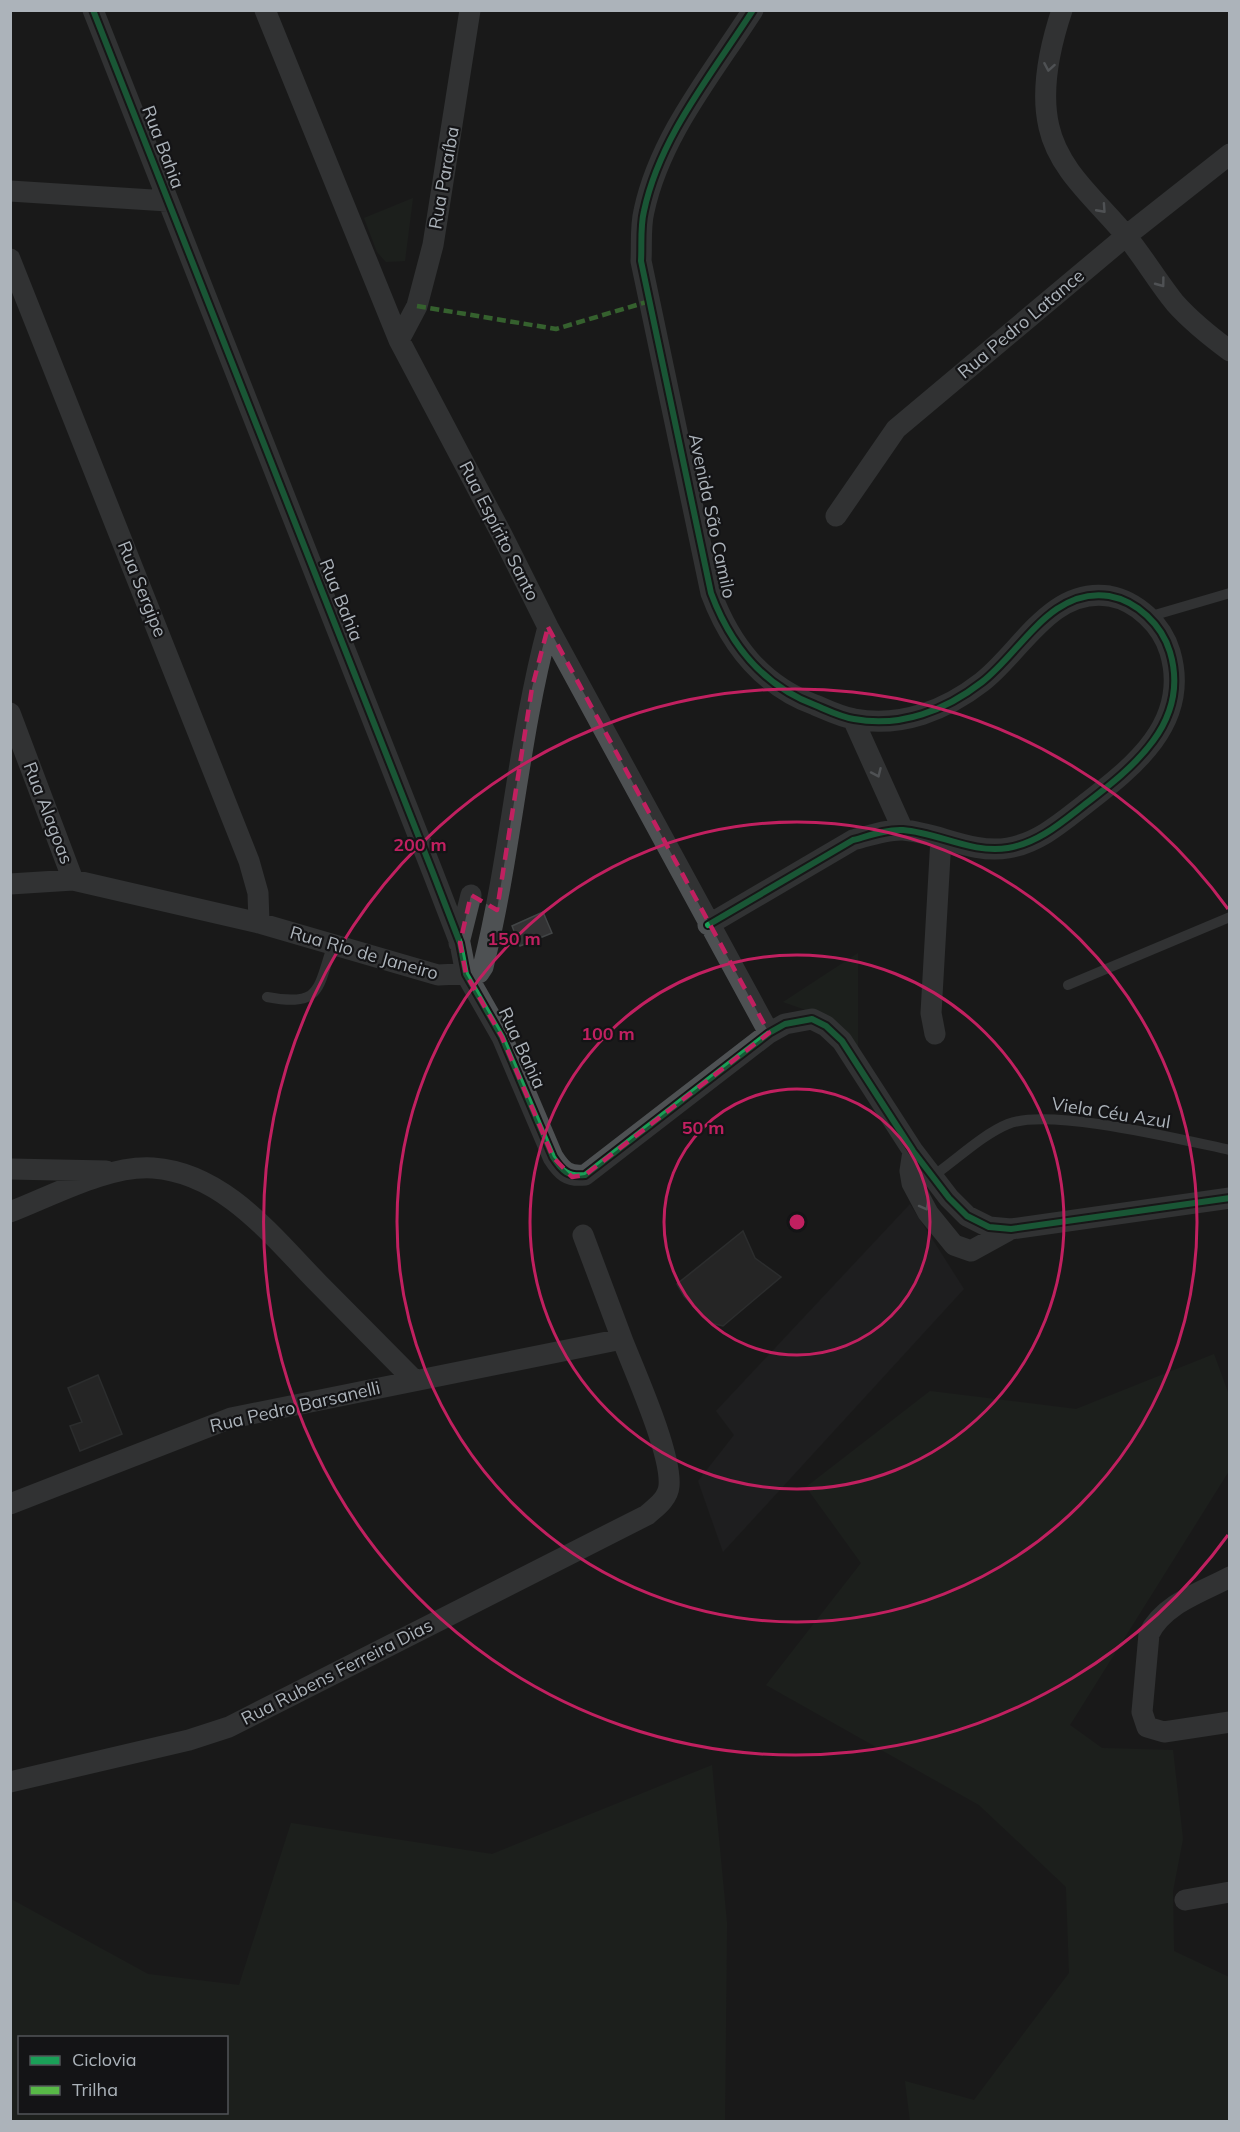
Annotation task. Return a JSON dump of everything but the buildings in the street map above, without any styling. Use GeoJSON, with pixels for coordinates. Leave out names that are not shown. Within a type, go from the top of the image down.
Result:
{"type":"FeatureCollection","features":[{"type":"Feature","properties":{"kind":"street","name":"Rua Bahia"},"geometry":{"type":"LineString","coordinates":[[93,10],[460,942],[466,974],[502,1037],[552,1157],[562,1171],[572,1177],[585,1175],[769,1033]]}},
{"type":"Feature","properties":{"kind":"street","name":"Rua Espírito Santo"},"geometry":{"type":"LineString","coordinates":[[265,10],[399,340],[548,627],[708,925],[769,1033]]}},
{"type":"Feature","properties":{"kind":"street","name":"Rua Paraíba"},"geometry":{"type":"LineString","coordinates":[[399,340],[417,306],[433,245],[470,10]]}},
{"type":"Feature","properties":{"kind":"street","name":"Avenida São Camilo"},"geometry":{"type":"LineString","coordinates":[[708,925],[853,840],[903,830],[987,850],[1011,848],[1031,841],[1052,830],[1144,756],[1158,735],[1174,695],[1171,654],[1164,636],[1134,606],[1107,596],[1073,601],[1054,610],[984,680],[945,707],[916,717],[853,719],[800,700],[770,680],[741,653],[723,624],[711,593],[641,261],[643,213],[655,169],[691,102],[753,10]]}},
{"type":"Feature","properties":{"kind":"street"},"geometry":{"type":"LineString","coordinates":[[1062,10],[1047,70],[1045,98],[1049,127],[1060,155],[1078,182],[1126,236],[1176,304],[1230,351]]}},
{"type":"Feature","properties":{"kind":"street","name":"Rua Pedro Latance"},"geometry":{"type":"LineString","coordinates":[[836,516],[896,429],[1126,236],[1230,154]]}},
{"type":"Feature","properties":{"kind":"street"},"geometry":{"type":"LineString","coordinates":[[10,191],[168,201]]}},
{"type":"Feature","properties":{"kind":"street","name":"Rua Sergipe"},"geometry":{"type":"LineString","coordinates":[[10,259],[249,861],[258,893],[259,923]]}},
{"type":"Feature","properties":{"kind":"street"},"geometry":{"type":"LineString","coordinates":[[466,974],[478,973],[483,967],[497,910],[532,688],[548,627]]}},
{"type":"Feature","properties":{"kind":"street","name":"Rua Alagoas"},"geometry":{"type":"LineString","coordinates":[[10,713],[74,880]]}},
{"type":"Feature","properties":{"kind":"street"},"geometry":{"type":"LineString","coordinates":[[853,719],[903,830]]}},
{"type":"Feature","properties":{"kind":"street"},"geometry":{"type":"LineString","coordinates":[[935,1034],[931,1013],[941,838]]}},
{"type":"Feature","properties":{"kind":"street"},"geometry":{"type":"LineString","coordinates":[[433,873],[497,910]]}},
{"type":"Feature","properties":{"kind":"street","name":"Rua Rio de Janeiro"},"geometry":{"type":"LineString","coordinates":[[10,884],[74,880],[259,923],[429,972],[449,976],[466,974]]}},
{"type":"Feature","properties":{"kind":"street"},"geometry":{"type":"LineString","coordinates":[[429,972],[450,958],[460,942],[471,895]]}},
{"type":"Feature","properties":{"kind":"street"},"geometry":{"type":"LineString","coordinates":[[769,1033],[801,1019],[812,1019],[826,1026],[842,1041],[933,1176],[967,1216],[989,1227],[1011,1229],[1230,1198]]}},
{"type":"Feature","properties":{"kind":"street"},"geometry":{"type":"LineString","coordinates":[[914,1151],[910,1171],[912,1183],[928,1213],[954,1245],[971,1251],[1011,1229]]}},
{"type":"Feature","properties":{"kind":"street"},"geometry":{"type":"LineString","coordinates":[[10,1169],[116,1171],[152,1168],[183,1173],[218,1190],[262,1224],[414,1380]]}},
{"type":"Feature","properties":{"kind":"street"},"geometry":{"type":"LineString","coordinates":[[10,1212],[116,1171]]}},
{"type":"Feature","properties":{"kind":"street"},"geometry":{"type":"LineString","coordinates":[[583,1236],[622,1339]]}},
{"type":"Feature","properties":{"kind":"street","name":"Rua Pedro Barsanelli"},"geometry":{"type":"LineString","coordinates":[[10,1504],[231,1418],[622,1339]]}},
{"type":"Feature","properties":{"kind":"street","name":"Rua Rubens Ferreira Dias"},"geometry":{"type":"LineString","coordinates":[[10,1782],[189,1740],[229,1727],[646,1515],[660,1504],[669,1488],[668,1465],[622,1339]]}},
{"type":"Feature","properties":{"kind":"street"},"geometry":{"type":"LineString","coordinates":[[1230,1577],[1176,1605],[1155,1623],[1149,1634],[1142,1712],[1147,1727],[1164,1732],[1230,1722]]}},
{"type":"Feature","properties":{"kind":"street"},"geometry":{"type":"LineString","coordinates":[[1185,1900],[1230,1892]]}},
{"type":"Feature","properties":{"kind":"lane"},"geometry":{"type":"LineString","coordinates":[[1147,617],[1230,593]]}},
{"type":"Feature","properties":{"kind":"lane"},"geometry":{"type":"LineString","coordinates":[[1068,985],[1230,917]]}},
{"type":"Feature","properties":{"kind":"lane"},"geometry":{"type":"LineString","coordinates":[[267,997],[287,1001],[305,1000],[315,993],[333,944]]}},
{"type":"Feature","properties":{"kind":"lane","name":"Viela Céu Azul"},"geometry":{"type":"LineString","coordinates":[[933,1176],[996,1131],[1024,1119],[1096,1124],[1230,1150]]}},
{"type":"Feature","properties":{"kind":"highlighted area"},"geometry":{"type":"Polygon","coordinates":[[[548,627],[769,1033],[585,1175],[572,1177],[553,1157],[502,1037],[466,974],[460,943],[471,895],[497,910],[532,688],[548,627]]]}},
{"type":"Feature","properties":{"kind":"shaded area"},"geometry":{"type":"Polygon","coordinates":[[[413,198],[405,261],[386,262],[377,252],[364,218],[413,198]]]}},
{"type":"Feature","properties":{"kind":"shaded area"},"geometry":{"type":"Polygon","coordinates":[[[858,953],[858,1050],[823,1016],[783,1002],[858,953]]]}},
{"type":"Feature","properties":{"kind":"shaded area"},"geometry":{"type":"Polygon","coordinates":[[[910,1204],[964,1289],[723,1552],[698,1481],[734,1435],[716,1411],[910,1204]]]}},
{"type":"Feature","properties":{"kind":"shaded area"},"geometry":{"type":"Polygon","coordinates":[[[1214,1354],[1229,1395],[1229,1471],[1070,1725],[1102,1748],[1173,1750],[1183,1839],[1173,1891],[1174,1951],[1229,1977],[1229,2121],[910,2121],[905,2081],[974,2100],[1069,1973],[1066,1887],[979,1805],[766,1685],[861,1563],[806,1487],[930,1391],[1076,1409],[1214,1354]]]}},
{"type":"Feature","properties":{"kind":"shaded area"},"geometry":{"type":"Polygon","coordinates":[[[712,1765],[727,1923],[725,2121],[11,2121],[11,1899],[148,1974],[239,1985],[291,1823],[492,1854],[712,1765]]]}},
{"type":"Feature","properties":{"kind":"marked path"},"geometry":{"type":"LineString","coordinates":[[417,306],[556,329],[650,301]]}},
{"type":"Feature","properties":{"kind":"cycle path"},"geometry":{"type":"LineString","coordinates":[[93,10],[433,873],[460,943],[466,974],[502,1037],[553,1157],[559,1166],[570,1174],[585,1175],[769,1033],[785,1024],[812,1019],[826,1026],[842,1041],[913,1151],[949,1198],[967,1216],[989,1227],[1011,1229],[1230,1198]]}},
{"type":"Feature","properties":{"kind":"cycle path"},"geometry":{"type":"LineString","coordinates":[[708,925],[853,840],[871,835],[903,830],[968,846],[995,849],[1008,848],[1039,837],[1102,791],[1138,759],[1165,722],[1172,701],[1174,677],[1170,652],[1155,624],[1129,603],[1109,596],[1088,596],[1070,601],[1038,624],[982,682],[953,701],[906,719],[889,721],[854,719],[796,697],[763,674],[738,646],[711,593],[641,261],[644,211],[662,157],[689,106],[753,10]]}}]}
